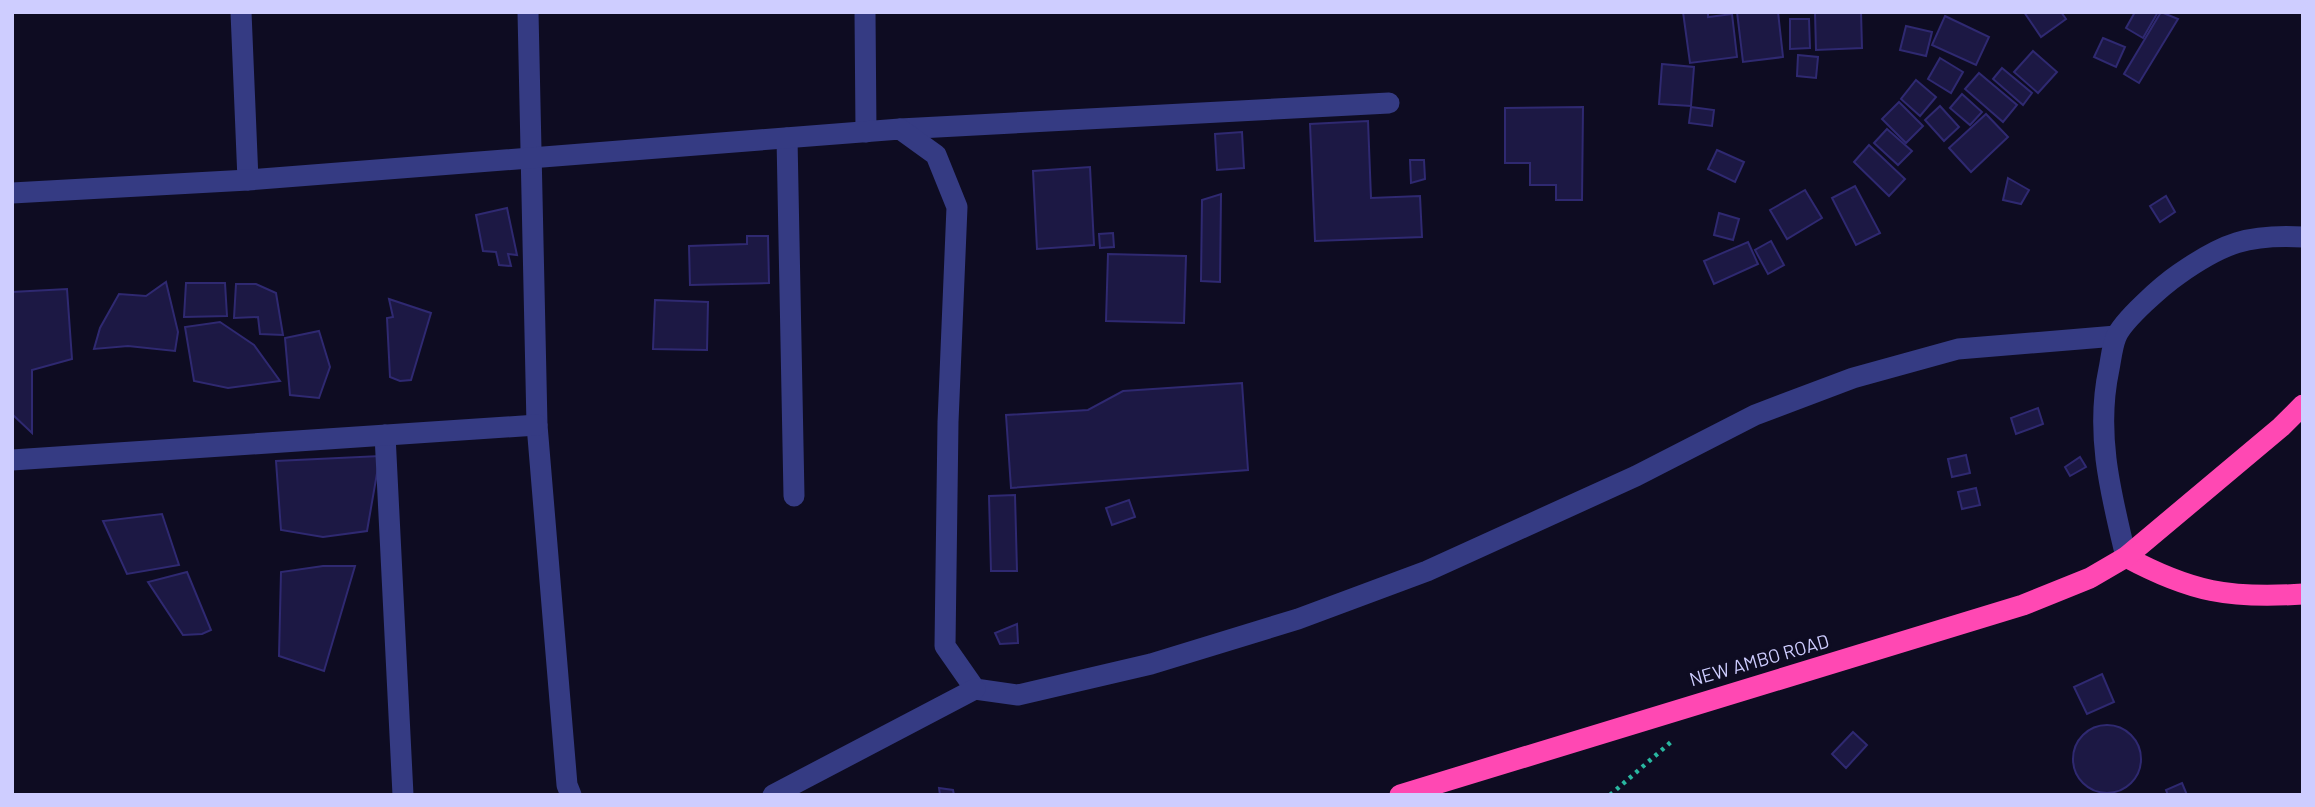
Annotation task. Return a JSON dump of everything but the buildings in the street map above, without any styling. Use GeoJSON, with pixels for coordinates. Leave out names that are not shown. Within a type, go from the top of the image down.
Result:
{"type":"FeatureCollection","features":[{"type":"Feature","properties":{"kind":"highway","name":"NEW AMBO ROAD"},"geometry":{"type":"LineString","coordinates":[[1400,795],[2023,604],[2090,578],[2126,557],[2281,427],[2303,405]]}},
{"type":"Feature","properties":{"kind":"highway"},"geometry":{"type":"LineString","coordinates":[[2126,557],[2188,587],[2233,596],[2303,594]]}},
{"type":"Feature","properties":{"kind":"street"},"geometry":{"type":"LineString","coordinates":[[241,12],[248,180]]}},
{"type":"Feature","properties":{"kind":"street"},"geometry":{"type":"LineString","coordinates":[[528,12],[537,425],[567,785],[571,795]]}},
{"type":"Feature","properties":{"kind":"street"},"geometry":{"type":"LineString","coordinates":[[864,12],[866,132]]}},
{"type":"Feature","properties":{"kind":"street"},"geometry":{"type":"LineString","coordinates":[[12,193],[248,180],[900,129],[1389,103]]}},
{"type":"Feature","properties":{"kind":"street"},"geometry":{"type":"LineString","coordinates":[[900,129],[936,155],[957,207],[948,422],[945,646],[975,689]]}},
{"type":"Feature","properties":{"kind":"street"},"geometry":{"type":"LineString","coordinates":[[788,138],[794,496]]}},
{"type":"Feature","properties":{"kind":"street"},"geometry":{"type":"LineString","coordinates":[[2126,557],[2105,468],[2102,424],[2104,392],[2116,336],[2159,288],[2214,250],[2268,235],[2303,237]]}},
{"type":"Feature","properties":{"kind":"street"},"geometry":{"type":"LineString","coordinates":[[773,795],[975,689],[1017,695],[1151,664],[1298,619],[1427,570],[1636,476],[1755,415],[1853,378],[1958,349],[2116,336]]}},
{"type":"Feature","properties":{"kind":"street"},"geometry":{"type":"LineString","coordinates":[[12,460],[537,425]]}},
{"type":"Feature","properties":{"kind":"street"},"geometry":{"type":"LineString","coordinates":[[384,435],[403,795]]}},
{"type":"Feature","properties":{"kind":"path"},"geometry":{"type":"LineString","coordinates":[[1610,795],[1672,741]]}}]}
